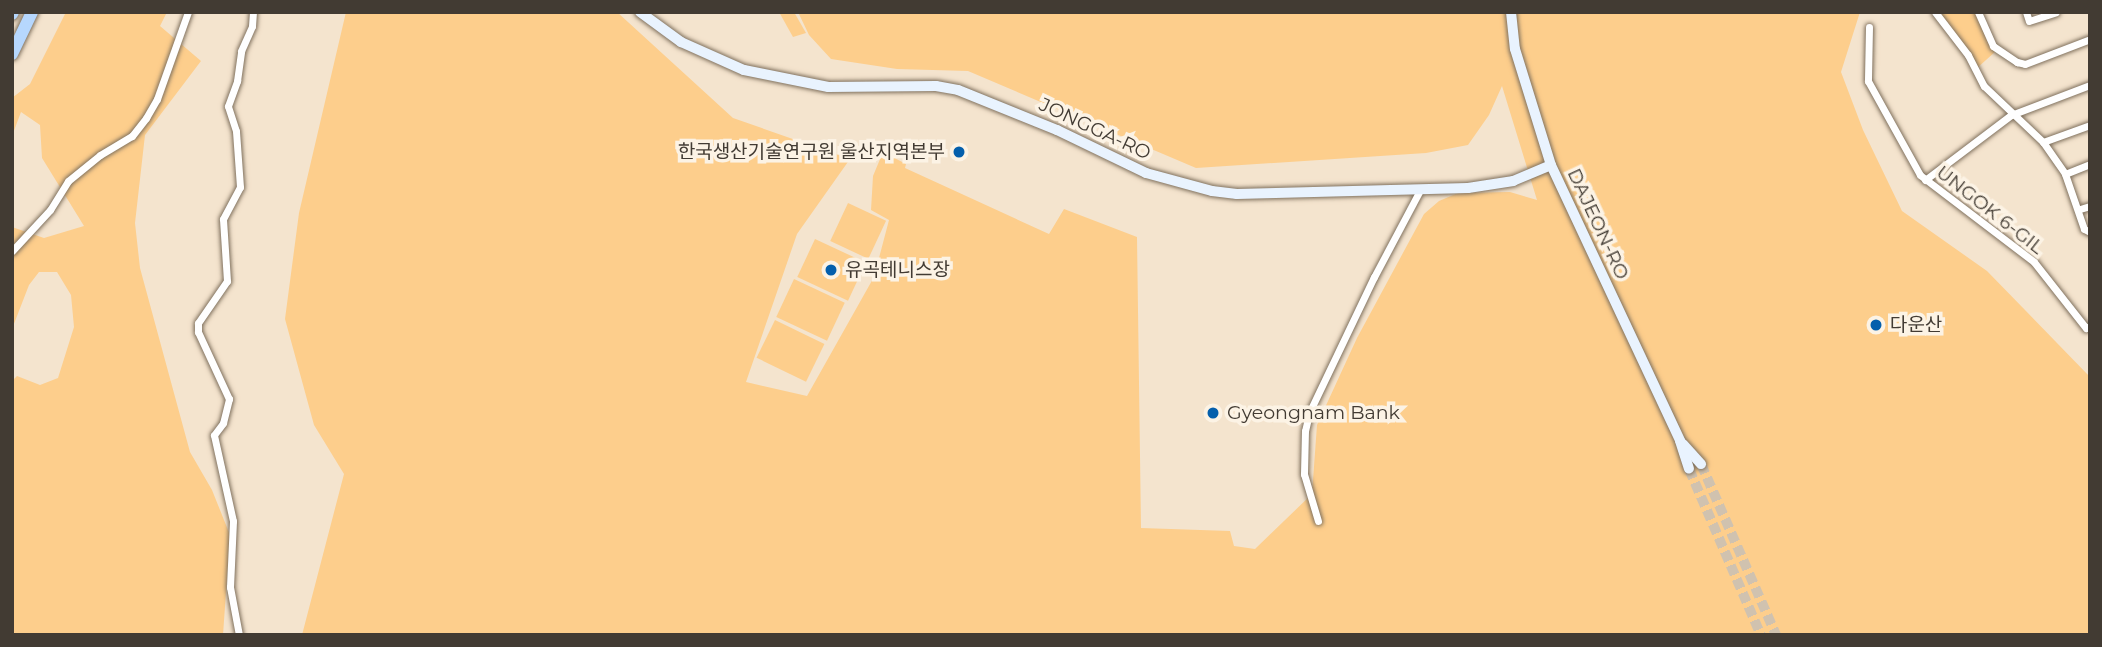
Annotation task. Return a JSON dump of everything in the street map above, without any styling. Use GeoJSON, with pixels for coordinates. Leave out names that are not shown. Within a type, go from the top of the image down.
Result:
{"type":"FeatureCollection","features":[{"type":"Feature","properties":{"kind":"highway"},"geometry":{"type":"LineString","coordinates":[[12,37],[23,12]]}},
{"type":"Feature","properties":{"kind":"highway"},"geometry":{"type":"LineString","coordinates":[[12,54],[32,12]]}},
{"type":"Feature","properties":{"kind":"main road","name":"JONGGA-RO"},"geometry":{"type":"LineString","coordinates":[[640,12],[681,42],[744,70],[790,82],[828,87],[936,86],[958,90],[1057,130],[1146,173],[1189,186],[1237,194],[1420,190],[1513,181],[1551,165]]}},
{"type":"Feature","properties":{"kind":"main road","name":"DAJEON-RO"},"geometry":{"type":"LineString","coordinates":[[1511,12],[1515,49],[1551,165],[1680,441],[1689,469]]}},
{"type":"Feature","properties":{"kind":"main road","name":"DAJEON-RO"},"geometry":{"type":"LineString","coordinates":[[1680,441],[1702,464]]}},
{"type":"Feature","properties":{"kind":"street"},"geometry":{"type":"LineString","coordinates":[[12,250],[50,211],[68,181],[100,155],[132,136],[146,118],[157,99],[188,12]]}},
{"type":"Feature","properties":{"kind":"street"},"geometry":{"type":"LineString","coordinates":[[239,635],[230,587],[233,521],[214,435],[223,423],[229,399],[198,332],[198,323],[228,281],[223,219],[240,187],[236,131],[228,106],[239,70],[241,51],[250,33],[253,12]]}},
{"type":"Feature","properties":{"kind":"street"},"geometry":{"type":"LineString","coordinates":[[1935,12],[1968,55],[1984,86],[2011,115],[2043,142],[2065,174],[2080,209],[2084,229],[2090,232]]}},
{"type":"Feature","properties":{"kind":"street"},"geometry":{"type":"LineString","coordinates":[[1978,12],[1993,46],[2017,62],[2025,64],[2090,39]]}},
{"type":"Feature","properties":{"kind":"street"},"geometry":{"type":"LineString","coordinates":[[2026,12],[2029,21],[2056,12]]}},
{"type":"Feature","properties":{"kind":"street","name":"UNGOK 6-GIL"},"geometry":{"type":"LineString","coordinates":[[1869,27],[1868,81],[1925,180],[2034,262],[2086,328],[2090,326]]}},
{"type":"Feature","properties":{"kind":"street"},"geometry":{"type":"LineString","coordinates":[[1925,180],[2011,115],[2090,85]]}},
{"type":"Feature","properties":{"kind":"street"},"geometry":{"type":"LineString","coordinates":[[2043,142],[2090,125]]}},
{"type":"Feature","properties":{"kind":"street"},"geometry":{"type":"LineString","coordinates":[[2065,174],[2090,164]]}},
{"type":"Feature","properties":{"kind":"street"},"geometry":{"type":"LineString","coordinates":[[1318,521],[1304,474],[1305,431],[1309,413],[1374,276],[1420,190]]}},
{"type":"Feature","properties":{"kind":"street"},"geometry":{"type":"LineString","coordinates":[[2080,209],[2090,206]]}},
{"type":"Feature","properties":{"kind":"shaded area"},"geometry":{"type":"Polygon","coordinates":[[[66,12],[167,12],[160,26],[201,61],[145,135],[135,223],[140,268],[190,452],[212,490],[230,535],[223,635],[12,635],[12,381],[17,376],[40,385],[58,378],[74,327],[71,295],[57,272],[39,272],[29,285],[12,329],[12,227],[44,238],[84,226],[42,158],[40,125],[21,112],[12,136],[12,98],[30,84],[66,12]]]}},
{"type":"Feature","properties":{"kind":"shaded area"},"geometry":{"type":"Polygon","coordinates":[[[346,12],[617,12],[733,118],[850,159],[797,234],[746,382],[807,396],[874,277],[889,220],[871,210],[873,176],[883,152],[906,164],[905,168],[1049,234],[1064,209],[1137,237],[1141,528],[1230,531],[1234,546],[1255,549],[1312,494],[1317,425],[1357,338],[1424,214],[1439,201],[1458,193],[1510,192],[1537,200],[1502,86],[1489,115],[1468,145],[1426,153],[1196,168],[968,71],[897,69],[831,59],[809,35],[798,12],[1860,12],[1841,72],[1863,130],[1902,211],[1987,271],[2090,377],[2090,635],[302,635],[344,474],[314,425],[285,319],[299,213],[346,12]]]}},
{"type":"Feature","properties":{"kind":"shaded area"},"geometry":{"type":"Polygon","coordinates":[[[779,12],[794,12],[806,33],[793,37],[779,12]]]}},
{"type":"Feature","properties":{"kind":"shaded area"},"geometry":{"type":"Polygon","coordinates":[[[1937,12],[1976,12],[1988,43],[1996,51],[1976,69],[1937,12]]]}},
{"type":"Feature","properties":{"kind":"shaded area","name":"유곡테니스장"},"geometry":{"type":"Polygon","coordinates":[[[848,203],[886,221],[868,259],[830,241],[848,203]]]}},
{"type":"Feature","properties":{"kind":"shaded area","name":"유곡테니스장"},"geometry":{"type":"Polygon","coordinates":[[[815,239],[866,263],[848,301],[797,277],[815,239]]]}},
{"type":"Feature","properties":{"kind":"shaded area","name":"유곡테니스장"},"geometry":{"type":"Polygon","coordinates":[[[794,279],[845,303],[827,341],[776,317],[794,279]]]}},
{"type":"Feature","properties":{"kind":"shaded area"},"geometry":{"type":"Polygon","coordinates":[[[775,320],[824,344],[806,382],[757,358],[775,320]]]}},
{"type":"Feature","properties":{"kind":"tunnel"},"geometry":{"type":"LineString","coordinates":[[1701,464],[1776,635]]}},
{"type":"Feature","properties":{"kind":"tunnel"},"geometry":{"type":"LineString","coordinates":[[1689,469],[1761,635]]}},
{"type":"Feature","properties":{"kind":"place","name":"한국생산기술연구원 울산지역본부"},"geometry":{"type":"Point","coordinates":[959,152]}},
{"type":"Feature","properties":{"kind":"place","name":"유곡테니스장"},"geometry":{"type":"Point","coordinates":[831,270]}},
{"type":"Feature","properties":{"kind":"place","name":"다운산"},"geometry":{"type":"Point","coordinates":[1876,325]}},
{"type":"Feature","properties":{"kind":"place","name":"Gyeongnam Bank"},"geometry":{"type":"Point","coordinates":[1213,413]}}]}
